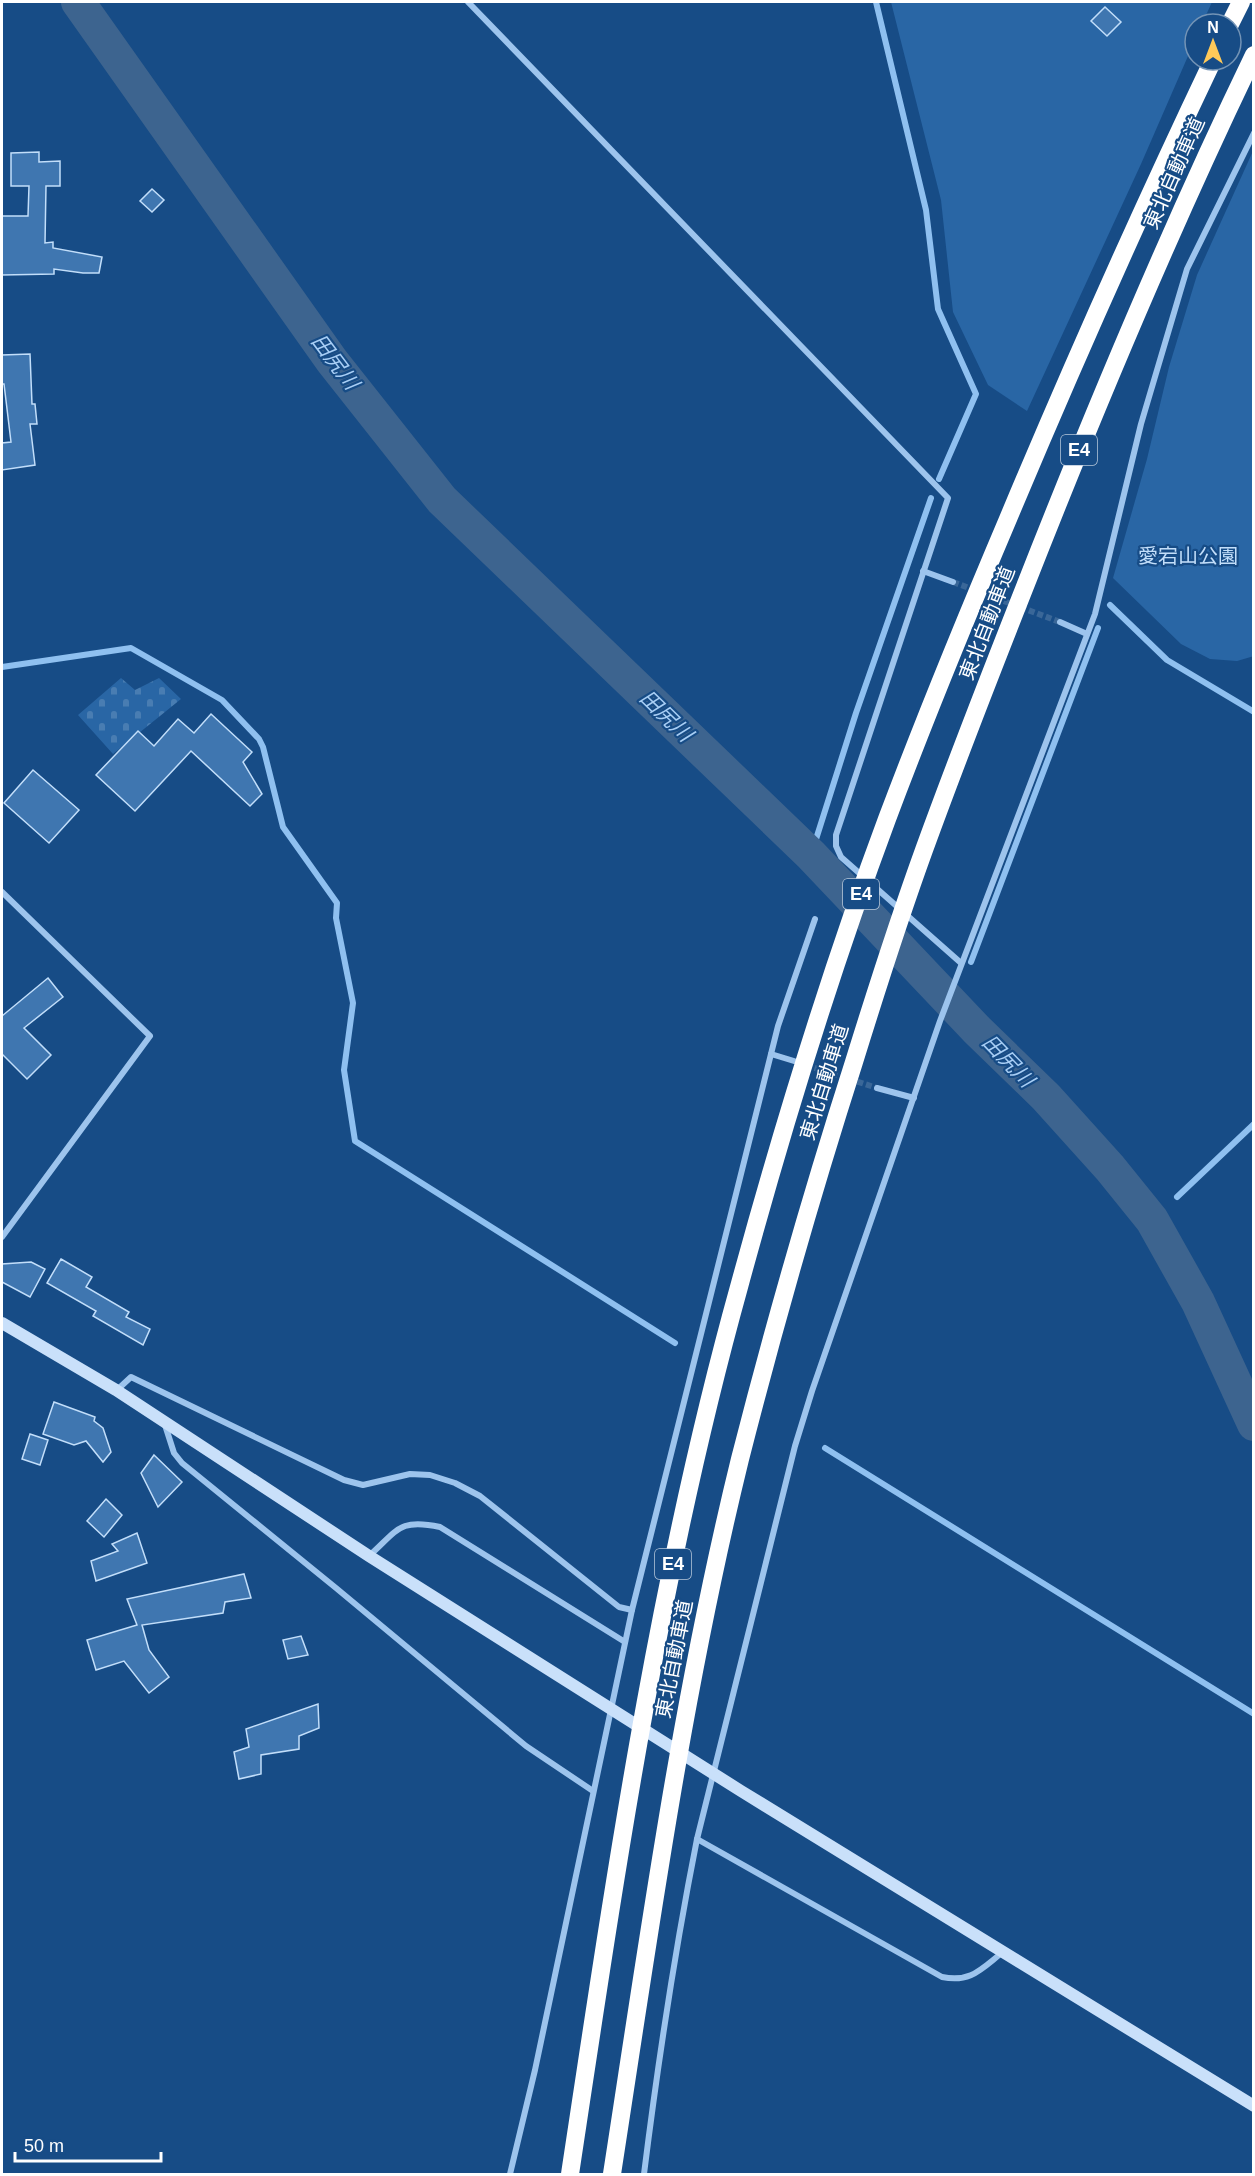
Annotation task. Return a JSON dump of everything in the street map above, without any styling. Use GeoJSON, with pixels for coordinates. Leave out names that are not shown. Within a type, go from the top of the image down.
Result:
{"type":"FeatureCollection","features":[{"type":"Feature","properties":{"kind":"highway","name":"東北自動車道"},"geometry":{"type":"LineString","coordinates":[[612,2175],[668,1815],[703,1625],[740,1460],[827,1144],[923,853],[1076,458],[1149,283],[1254,54]]}},
{"type":"Feature","properties":{"kind":"highway","name":"東北自動車道"},"geometry":{"type":"LineString","coordinates":[[570,2175],[628,1797],[662,1615],[737,1292],[784,1130],[887,820],[963,626],[1114,271],[1207,72]]}},
{"type":"Feature","properties":{"kind":"street"},"geometry":{"type":"LineString","coordinates":[[468,2],[948,498],[836,835],[836,846],[841,857],[961,963]]}},
{"type":"Feature","properties":{"kind":"street"},"geometry":{"type":"LineString","coordinates":[[644,2175],[654,2093],[686,1893],[697,1839],[795,1446],[940,1021],[1087,634],[1104,579],[1141,424],[1187,269],[1254,133]]}},
{"type":"Feature","properties":{"kind":"street"},"geometry":{"type":"LineString","coordinates":[[923,571],[953,582]]}},
{"type":"Feature","properties":{"kind":"street"},"geometry":{"type":"LineString","coordinates":[[1059,622],[1087,634]]}},
{"type":"Feature","properties":{"kind":"street"},"geometry":{"type":"LineString","coordinates":[[2,891],[150,1036],[2,1236]]}},
{"type":"Feature","properties":{"kind":"street"},"geometry":{"type":"LineString","coordinates":[[510,2175],[535,2070],[632,1610],[778,1026],[815,919]]}},
{"type":"Feature","properties":{"kind":"street"},"geometry":{"type":"LineString","coordinates":[[771,1054],[794,1061]]}},
{"type":"Feature","properties":{"kind":"street"},"geometry":{"type":"LineString","coordinates":[[877,1088],[914,1098]]}},
{"type":"Feature","properties":{"kind":"street"},"geometry":{"type":"LineString","coordinates":[[2,1323],[116,1390],[369,1556],[741,1791],[1254,2106]]}},
{"type":"Feature","properties":{"kind":"street"},"geometry":{"type":"LineString","coordinates":[[116,1390],[131,1377],[344,1480],[363,1485],[410,1474],[430,1474],[455,1483],[480,1496],[619,1607],[632,1610]]}},
{"type":"Feature","properties":{"kind":"street"},"geometry":{"type":"LineString","coordinates":[[164,1421],[174,1454],[182,1463],[526,1746],[593,1791]]}},
{"type":"Feature","properties":{"kind":"street"},"geometry":{"type":"LineString","coordinates":[[369,1556],[404,1525],[419,1522],[440,1527],[625,1642]]}},
{"type":"Feature","properties":{"kind":"street"},"geometry":{"type":"LineString","coordinates":[[697,1839],[942,1977],[956,1980],[971,1977],[1003,1952]]}},
{"type":"Feature","properties":{"kind":"green space"},"geometry":{"type":"Polygon","coordinates":[[[891,2],[1212,2],[1207,12],[1183,12],[1183,68],[1027,411],[988,385],[953,312],[941,200],[891,2]]]}},
{"type":"Feature","properties":{"kind":"green space","name":"愛宕山公園"},"geometry":{"type":"Polygon","coordinates":[[[1253,151],[1254,656],[1237,661],[1210,659],[1181,644],[1113,578],[1147,459],[1169,367],[1197,275],[1253,151]]]}},
{"type":"Feature","properties":{"kind":"green space"},"geometry":{"type":"Polygon","coordinates":[[[121,678],[135,690],[159,678],[181,699],[113,754],[78,715],[121,678]]]}},
{"type":"Feature","properties":{"kind":"building"},"geometry":{"type":"Polygon","coordinates":[[[1105,7],[1121,22],[1107,36],[1091,21],[1105,7]]]}},
{"type":"Feature","properties":{"kind":"building"},"geometry":{"type":"Polygon","coordinates":[[[39,152],[39,162],[60,161],[60,186],[46,186],[45,243],[53,242],[53,248],[102,257],[99,273],[54,269],[54,274],[2,275],[2,216],[28,216],[29,186],[11,186],[11,153],[39,152]]]}},
{"type":"Feature","properties":{"kind":"building"},"geometry":{"type":"Polygon","coordinates":[[[152,189],[164,200],[152,212],[140,201],[152,189]]]}},
{"type":"Feature","properties":{"kind":"building"},"geometry":{"type":"Polygon","coordinates":[[[30,354],[32,404],[35,404],[37,424],[30,424],[35,465],[2,470],[2,443],[11,442],[4,384],[2,384],[2,355],[30,354]]]}},
{"type":"Feature","properties":{"kind":"building"},"geometry":{"type":"Polygon","coordinates":[[[211,714],[252,752],[243,762],[262,794],[250,806],[191,751],[135,811],[96,775],[138,731],[154,746],[178,719],[194,733],[211,714]]]}},
{"type":"Feature","properties":{"kind":"building"},"geometry":{"type":"Polygon","coordinates":[[[33,770],[79,810],[49,843],[4,803],[33,770]]]}},
{"type":"Feature","properties":{"kind":"building"},"geometry":{"type":"Polygon","coordinates":[[[48,978],[63,997],[24,1028],[51,1055],[27,1079],[2,1054],[2,1016],[48,978]]]}},
{"type":"Feature","properties":{"kind":"building"},"geometry":{"type":"Polygon","coordinates":[[[61,1259],[92,1277],[86,1287],[129,1312],[126,1317],[150,1329],[143,1345],[93,1316],[96,1311],[47,1283],[61,1259]]]}},
{"type":"Feature","properties":{"kind":"building"},"geometry":{"type":"Polygon","coordinates":[[[31,1262],[45,1269],[30,1297],[2,1282],[2,1264],[31,1262]]]}},
{"type":"Feature","properties":{"kind":"building"},"geometry":{"type":"Polygon","coordinates":[[[54,1402],[95,1417],[94,1421],[103,1428],[111,1452],[103,1462],[86,1441],[74,1445],[43,1434],[54,1402]]]}},
{"type":"Feature","properties":{"kind":"building"},"geometry":{"type":"Polygon","coordinates":[[[30,1434],[48,1440],[40,1465],[22,1459],[30,1434]]]}},
{"type":"Feature","properties":{"kind":"building"},"geometry":{"type":"Polygon","coordinates":[[[154,1455],[182,1482],[158,1507],[141,1473],[154,1455]]]}},
{"type":"Feature","properties":{"kind":"building"},"geometry":{"type":"Polygon","coordinates":[[[106,1499],[122,1515],[104,1537],[87,1521],[106,1499]]]}},
{"type":"Feature","properties":{"kind":"building"},"geometry":{"type":"Polygon","coordinates":[[[137,1533],[147,1563],[96,1581],[91,1561],[118,1551],[112,1544],[137,1533]]]}},
{"type":"Feature","properties":{"kind":"building"},"geometry":{"type":"Polygon","coordinates":[[[244,1574],[251,1598],[225,1602],[223,1613],[142,1625],[149,1650],[169,1677],[149,1693],[124,1661],[96,1670],[87,1640],[137,1625],[127,1599],[244,1574]]]}},
{"type":"Feature","properties":{"kind":"building"},"geometry":{"type":"Polygon","coordinates":[[[301,1636],[308,1655],[288,1659],[283,1640],[301,1636]]]}},
{"type":"Feature","properties":{"kind":"building"},"geometry":{"type":"Polygon","coordinates":[[[318,1704],[319,1728],[299,1736],[299,1749],[261,1755],[261,1774],[239,1779],[234,1752],[249,1747],[246,1729],[318,1704]]]}},
{"type":"Feature","properties":{"kind":"waterway","name":"田尻川"},"geometry":{"type":"LineString","coordinates":[[78,2],[332,361],[442,500],[811,855],[977,1030],[1046,1097],[1110,1168],[1152,1220],[1198,1302],[1254,1424]]}},
{"type":"Feature","properties":{"kind":"waterway"},"geometry":{"type":"LineString","coordinates":[[876,2],[926,210],[938,309],[976,394],[939,479]]}},
{"type":"Feature","properties":{"kind":"waterway"},"geometry":{"type":"LineString","coordinates":[[811,855],[856,713],[931,498]]}},
{"type":"Feature","properties":{"kind":"waterway"},"geometry":{"type":"LineString","coordinates":[[1110,605],[1167,660],[1254,712]]}},
{"type":"Feature","properties":{"kind":"waterway"},"geometry":{"type":"LineString","coordinates":[[971,962],[1098,628]]}},
{"type":"Feature","properties":{"kind":"waterway"},"geometry":{"type":"LineString","coordinates":[[2,667],[131,648],[222,700],[259,739],[283,827],[337,903],[336,918],[353,1003],[344,1070],[355,1141],[675,1343]]}},
{"type":"Feature","properties":{"kind":"waterway"},"geometry":{"type":"LineString","coordinates":[[954,1006],[958,995]]}},
{"type":"Feature","properties":{"kind":"waterway"},"geometry":{"type":"LineString","coordinates":[[1177,1197],[1254,1124]]}},
{"type":"Feature","properties":{"kind":"waterway","name":"田尻川"},"geometry":{"type":"LineString","coordinates":[[1152,1220],[1155,1217]]}},
{"type":"Feature","properties":{"kind":"waterway"},"geometry":{"type":"LineString","coordinates":[[825,1448],[1254,1714]]}},
{"type":"Feature","properties":{"kind":"tunnel"},"geometry":{"type":"LineString","coordinates":[[953,582],[1060,622]]}},
{"type":"Feature","properties":{"kind":"tunnel"},"geometry":{"type":"LineString","coordinates":[[806,1065],[877,1088]]}}]}
